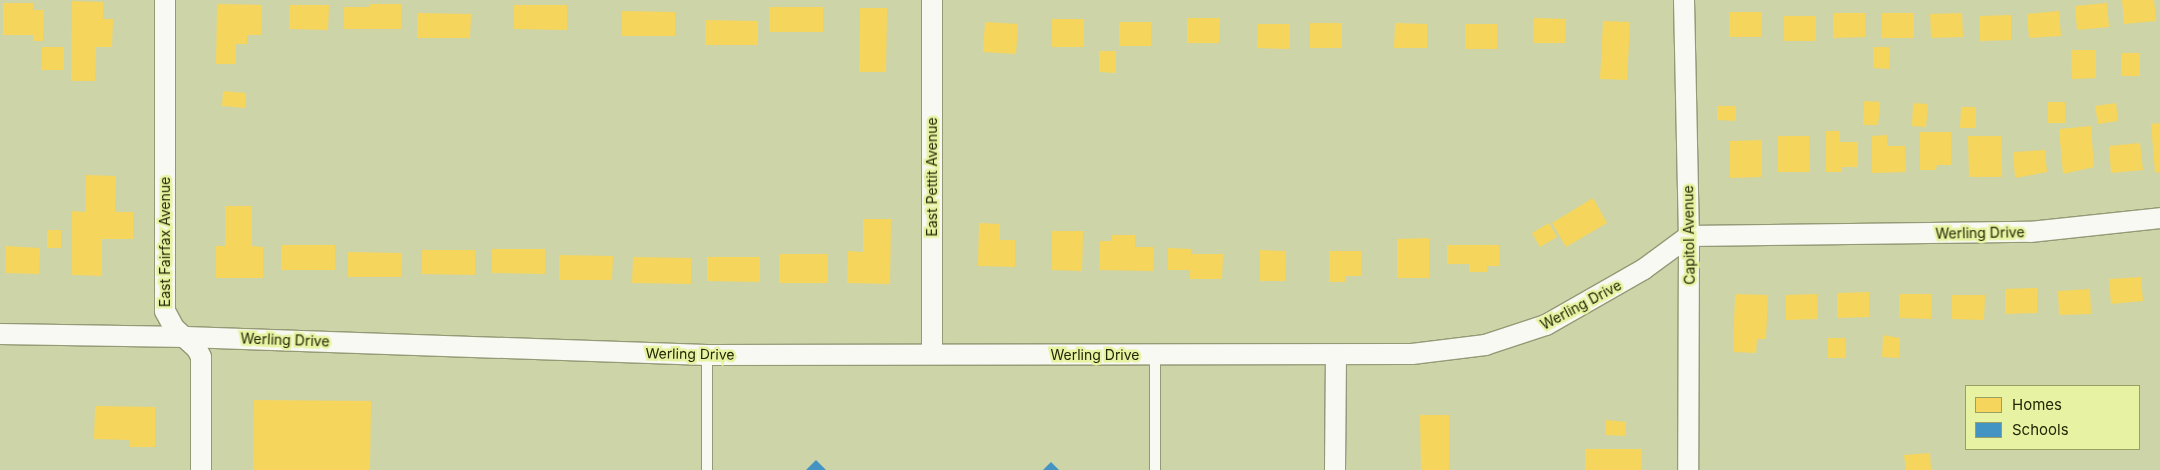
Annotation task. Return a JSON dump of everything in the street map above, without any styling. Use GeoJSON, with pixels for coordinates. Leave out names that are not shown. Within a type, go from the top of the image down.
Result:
{"type":"FeatureCollection","features":[{"type":"Feature","properties":{"kind":"street","name":"East Fairfax Avenue"},"geometry":{"type":"LineString","coordinates":[[165,0],[164,311],[174,328],[186,337],[201,357],[201,470]]}},
{"type":"Feature","properties":{"kind":"street","name":"East Pettit Avenue"},"geometry":{"type":"LineString","coordinates":[[932,0],[932,353]]}},
{"type":"Feature","properties":{"kind":"street","name":"Capitol Avenue"},"geometry":{"type":"LineString","coordinates":[[1684,0],[1689,236],[1688,470]]}},
{"type":"Feature","properties":{"kind":"street","name":"Werling Drive"},"geometry":{"type":"LineString","coordinates":[[0,334],[186,337],[707,355],[932,353],[1336,357],[1453,350],[1516,336],[1583,306],[1644,269],[1689,236],[2030,232],[2160,218]]}},
{"type":"Feature","properties":{"kind":"street"},"geometry":{"type":"LineString","coordinates":[[1335,470],[1336,357]]}},
{"type":"Feature","properties":{"kind":"lane"},"geometry":{"type":"LineString","coordinates":[[707,355],[707,470]]}},
{"type":"Feature","properties":{"kind":"lane"},"geometry":{"type":"LineString","coordinates":[[1155,355],[1155,470]]}},
{"type":"Feature","properties":{"kind":"building: Homes"},"geometry":{"type":"Polygon","coordinates":[[[2122,0],[2154,0],[2156,21],[2124,24],[2122,0]]]}},
{"type":"Feature","properties":{"kind":"building: Homes"},"geometry":{"type":"Polygon","coordinates":[[[72,1],[103,2],[103,19],[113,19],[112,47],[96,47],[95,81],[71,81],[72,1]]]}},
{"type":"Feature","properties":{"kind":"building: Homes"},"geometry":{"type":"Polygon","coordinates":[[[3,3],[33,3],[33,10],[44,10],[43,41],[33,41],[33,35],[3,35],[3,3]]]}},
{"type":"Feature","properties":{"kind":"building: Homes"},"geometry":{"type":"Polygon","coordinates":[[[2107,3],[2109,27],[2077,30],[2075,6],[2107,3]]]}},
{"type":"Feature","properties":{"kind":"building: Homes"},"geometry":{"type":"Polygon","coordinates":[[[217,4],[262,5],[261,35],[247,35],[247,44],[236,44],[236,64],[216,64],[217,4]]]}},
{"type":"Feature","properties":{"kind":"building: Homes"},"geometry":{"type":"Polygon","coordinates":[[[370,4],[401,4],[401,29],[344,29],[344,7],[370,7],[370,4]]]}},
{"type":"Feature","properties":{"kind":"building: Homes"},"geometry":{"type":"Polygon","coordinates":[[[289,5],[329,5],[328,30],[289,29],[289,5]]]}},
{"type":"Feature","properties":{"kind":"building: Homes"},"geometry":{"type":"Polygon","coordinates":[[[514,5],[567,5],[567,30],[514,29],[514,5]]]}},
{"type":"Feature","properties":{"kind":"building: Homes"},"geometry":{"type":"Polygon","coordinates":[[[769,7],[823,7],[823,32],[769,32],[769,7]]]}},
{"type":"Feature","properties":{"kind":"building: Homes"},"geometry":{"type":"Polygon","coordinates":[[[860,8],[887,8],[886,72],[859,72],[860,8]]]}},
{"type":"Feature","properties":{"kind":"building: Homes"},"geometry":{"type":"Polygon","coordinates":[[[622,11],[675,12],[675,36],[622,36],[622,11]]]}},
{"type":"Feature","properties":{"kind":"building: Homes"},"geometry":{"type":"Polygon","coordinates":[[[2059,11],[2061,36],[2029,38],[2027,14],[2059,11]]]}},
{"type":"Feature","properties":{"kind":"building: Homes"},"geometry":{"type":"Polygon","coordinates":[[[1729,12],[1762,12],[1761,37],[1729,37],[1729,12]]]}},
{"type":"Feature","properties":{"kind":"building: Homes"},"geometry":{"type":"Polygon","coordinates":[[[417,13],[471,14],[470,38],[417,38],[417,13]]]}},
{"type":"Feature","properties":{"kind":"building: Homes"},"geometry":{"type":"Polygon","coordinates":[[[1833,13],[1865,13],[1865,37],[1833,38],[1833,13]]]}},
{"type":"Feature","properties":{"kind":"building: Homes"},"geometry":{"type":"Polygon","coordinates":[[[1882,13],[1914,13],[1914,38],[1881,38],[1882,13]]]}},
{"type":"Feature","properties":{"kind":"building: Homes"},"geometry":{"type":"Polygon","coordinates":[[[1962,13],[1963,37],[1931,38],[1930,14],[1962,13]]]}},
{"type":"Feature","properties":{"kind":"building: Homes"},"geometry":{"type":"Polygon","coordinates":[[[2011,15],[2011,40],[1980,41],[1979,16],[2011,15]]]}},
{"type":"Feature","properties":{"kind":"building: Homes"},"geometry":{"type":"Polygon","coordinates":[[[1784,16],[1816,16],[1816,41],[1784,41],[1784,16]]]}},
{"type":"Feature","properties":{"kind":"building: Homes"},"geometry":{"type":"Polygon","coordinates":[[[1187,18],[1220,18],[1219,43],[1187,43],[1187,18]]]}},
{"type":"Feature","properties":{"kind":"building: Homes"},"geometry":{"type":"Polygon","coordinates":[[[1534,18],[1566,19],[1565,43],[1533,43],[1534,18]]]}},
{"type":"Feature","properties":{"kind":"building: Homes"},"geometry":{"type":"Polygon","coordinates":[[[1052,19],[1084,19],[1084,47],[1052,47],[1052,19]]]}},
{"type":"Feature","properties":{"kind":"building: Homes"},"geometry":{"type":"Polygon","coordinates":[[[705,20],[758,21],[758,45],[705,45],[705,20]]]}},
{"type":"Feature","properties":{"kind":"building: Homes"},"geometry":{"type":"Polygon","coordinates":[[[1603,21],[1630,22],[1627,80],[1600,79],[1603,21]]]}},
{"type":"Feature","properties":{"kind":"building: Homes"},"geometry":{"type":"Polygon","coordinates":[[[985,22],[1018,24],[1016,54],[983,52],[985,22]]]}},
{"type":"Feature","properties":{"kind":"building: Homes"},"geometry":{"type":"Polygon","coordinates":[[[1119,22],[1151,22],[1151,46],[1119,46],[1119,22]]]}},
{"type":"Feature","properties":{"kind":"building: Homes"},"geometry":{"type":"Polygon","coordinates":[[[1310,23],[1342,23],[1342,48],[1310,48],[1310,23]]]}},
{"type":"Feature","properties":{"kind":"building: Homes"},"geometry":{"type":"Polygon","coordinates":[[[1395,23],[1427,24],[1427,48],[1394,48],[1395,23]]]}},
{"type":"Feature","properties":{"kind":"building: Homes"},"geometry":{"type":"Polygon","coordinates":[[[1258,24],[1290,24],[1290,49],[1257,48],[1258,24]]]}},
{"type":"Feature","properties":{"kind":"building: Homes"},"geometry":{"type":"Polygon","coordinates":[[[1465,24],[1497,24],[1497,49],[1465,49],[1465,24]]]}},
{"type":"Feature","properties":{"kind":"building: Homes"},"geometry":{"type":"Polygon","coordinates":[[[42,47],[64,47],[64,70],[41,70],[42,47]]]}},
{"type":"Feature","properties":{"kind":"building: Homes"},"geometry":{"type":"Polygon","coordinates":[[[1873,47],[1890,47],[1889,69],[1873,68],[1873,47]]]}},
{"type":"Feature","properties":{"kind":"building: Homes"},"geometry":{"type":"Polygon","coordinates":[[[2071,50],[2096,50],[2096,78],[2072,79],[2071,50]]]}},
{"type":"Feature","properties":{"kind":"building: Homes"},"geometry":{"type":"Polygon","coordinates":[[[1099,51],[1116,51],[1116,73],[1099,72],[1099,51]]]}},
{"type":"Feature","properties":{"kind":"building: Homes"},"geometry":{"type":"Polygon","coordinates":[[[2121,53],[2140,53],[2140,76],[2121,76],[2121,53]]]}},
{"type":"Feature","properties":{"kind":"building: Homes"},"geometry":{"type":"Polygon","coordinates":[[[223,91],[246,93],[245,108],[222,106],[223,91]]]}},
{"type":"Feature","properties":{"kind":"building: Homes"},"geometry":{"type":"Polygon","coordinates":[[[1864,101],[1880,102],[1878,125],[1863,125],[1864,101]]]}},
{"type":"Feature","properties":{"kind":"building: Homes"},"geometry":{"type":"Polygon","coordinates":[[[2048,102],[2065,102],[2065,123],[2048,123],[2048,102]]]}},
{"type":"Feature","properties":{"kind":"building: Homes"},"geometry":{"type":"Polygon","coordinates":[[[1913,103],[1928,104],[1926,127],[1912,126],[1913,103]]]}},
{"type":"Feature","properties":{"kind":"building: Homes"},"geometry":{"type":"Polygon","coordinates":[[[2116,103],[2118,121],[2098,124],[2095,106],[2116,103]]]}},
{"type":"Feature","properties":{"kind":"building: Homes"},"geometry":{"type":"Polygon","coordinates":[[[1717,106],[1736,106],[1736,121],[1717,120],[1717,106]]]}},
{"type":"Feature","properties":{"kind":"building: Homes"},"geometry":{"type":"Polygon","coordinates":[[[1961,107],[1976,107],[1976,128],[1960,128],[1961,107]]]}},
{"type":"Feature","properties":{"kind":"building: Homes"},"geometry":{"type":"Polygon","coordinates":[[[2160,123],[2160,172],[2155,173],[2151,124],[2160,123]]]}},
{"type":"Feature","properties":{"kind":"building: Homes"},"geometry":{"type":"Polygon","coordinates":[[[2091,126],[2094,167],[2063,174],[2059,129],[2091,126]]]}},
{"type":"Feature","properties":{"kind":"building: Homes"},"geometry":{"type":"Polygon","coordinates":[[[1826,131],[1840,131],[1840,142],[1858,142],[1858,167],[1842,167],[1842,172],[1826,172],[1826,131]]]}},
{"type":"Feature","properties":{"kind":"building: Homes"},"geometry":{"type":"Polygon","coordinates":[[[1920,132],[1951,132],[1951,165],[1937,165],[1936,170],[1920,170],[1920,132]]]}},
{"type":"Feature","properties":{"kind":"building: Homes"},"geometry":{"type":"Polygon","coordinates":[[[1887,135],[1887,146],[1905,146],[1906,172],[1872,173],[1872,136],[1887,135]]]}},
{"type":"Feature","properties":{"kind":"building: Homes"},"geometry":{"type":"Polygon","coordinates":[[[1778,136],[1809,136],[1810,172],[1778,172],[1778,136]]]}},
{"type":"Feature","properties":{"kind":"building: Homes"},"geometry":{"type":"Polygon","coordinates":[[[1968,136],[2001,136],[2002,177],[1969,177],[1968,136]]]}},
{"type":"Feature","properties":{"kind":"building: Homes"},"geometry":{"type":"Polygon","coordinates":[[[1762,140],[1762,177],[1730,178],[1730,141],[1762,140]]]}},
{"type":"Feature","properties":{"kind":"building: Homes"},"geometry":{"type":"Polygon","coordinates":[[[2140,143],[2143,170],[2111,173],[2109,146],[2140,143]]]}},
{"type":"Feature","properties":{"kind":"building: Homes"},"geometry":{"type":"Polygon","coordinates":[[[2045,150],[2047,172],[2015,178],[2013,152],[2045,150]]]}},
{"type":"Feature","properties":{"kind":"building: Homes"},"geometry":{"type":"Polygon","coordinates":[[[86,175],[116,176],[115,212],[133,212],[133,239],[102,239],[102,276],[72,275],[72,211],[85,212],[86,175]]]}},
{"type":"Feature","properties":{"kind":"building: Homes"},"geometry":{"type":"Polygon","coordinates":[[[1593,198],[1607,223],[1566,247],[1552,223],[1593,198]]]}},
{"type":"Feature","properties":{"kind":"building: Homes"},"geometry":{"type":"Polygon","coordinates":[[[225,206],[252,206],[252,246],[263,247],[263,278],[216,278],[216,246],[225,246],[225,206]]]}},
{"type":"Feature","properties":{"kind":"building: Homes"},"geometry":{"type":"Polygon","coordinates":[[[863,219],[891,219],[890,284],[847,283],[848,251],[863,252],[863,219]]]}},
{"type":"Feature","properties":{"kind":"building: Homes"},"geometry":{"type":"Polygon","coordinates":[[[979,223],[1000,224],[1000,240],[1015,240],[1015,267],[978,266],[979,223]]]}},
{"type":"Feature","properties":{"kind":"building: Homes"},"geometry":{"type":"Polygon","coordinates":[[[1549,223],[1557,237],[1540,247],[1532,233],[1549,223]]]}},
{"type":"Feature","properties":{"kind":"building: Homes"},"geometry":{"type":"Polygon","coordinates":[[[47,230],[61,230],[61,248],[47,248],[47,230]]]}},
{"type":"Feature","properties":{"kind":"building: Homes"},"geometry":{"type":"Polygon","coordinates":[[[1052,231],[1083,231],[1082,271],[1052,270],[1052,231]]]}},
{"type":"Feature","properties":{"kind":"building: Homes"},"geometry":{"type":"Polygon","coordinates":[[[1112,235],[1135,235],[1135,247],[1154,247],[1153,271],[1099,270],[1100,241],[1112,241],[1112,235]]]}},
{"type":"Feature","properties":{"kind":"building: Homes"},"geometry":{"type":"Polygon","coordinates":[[[1429,238],[1429,278],[1397,278],[1397,239],[1429,238]]]}},
{"type":"Feature","properties":{"kind":"building: Homes"},"geometry":{"type":"Polygon","coordinates":[[[281,245],[335,245],[335,270],[281,270],[281,245]]]}},
{"type":"Feature","properties":{"kind":"building: Homes"},"geometry":{"type":"Polygon","coordinates":[[[1447,245],[1499,245],[1500,266],[1487,266],[1487,272],[1469,272],[1469,264],[1447,264],[1447,245]]]}},
{"type":"Feature","properties":{"kind":"building: Homes"},"geometry":{"type":"Polygon","coordinates":[[[6,246],[40,248],[39,274],[5,273],[6,246]]]}},
{"type":"Feature","properties":{"kind":"building: Homes"},"geometry":{"type":"Polygon","coordinates":[[[1168,248],[1191,249],[1191,254],[1223,254],[1222,279],[1190,279],[1190,270],[1168,270],[1168,248]]]}},
{"type":"Feature","properties":{"kind":"building: Homes"},"geometry":{"type":"Polygon","coordinates":[[[492,249],[545,249],[545,274],[492,273],[492,249]]]}},
{"type":"Feature","properties":{"kind":"building: Homes"},"geometry":{"type":"Polygon","coordinates":[[[422,250],[475,250],[475,275],[422,274],[422,250]]]}},
{"type":"Feature","properties":{"kind":"building: Homes"},"geometry":{"type":"Polygon","coordinates":[[[1260,250],[1286,251],[1285,281],[1260,281],[1260,250]]]}},
{"type":"Feature","properties":{"kind":"building: Homes"},"geometry":{"type":"Polygon","coordinates":[[[1329,251],[1361,251],[1361,276],[1346,276],[1345,282],[1329,282],[1329,251]]]}},
{"type":"Feature","properties":{"kind":"building: Homes"},"geometry":{"type":"Polygon","coordinates":[[[348,252],[402,253],[401,277],[348,277],[348,252]]]}},
{"type":"Feature","properties":{"kind":"building: Homes"},"geometry":{"type":"Polygon","coordinates":[[[779,254],[828,254],[828,283],[779,283],[779,254]]]}},
{"type":"Feature","properties":{"kind":"building: Homes"},"geometry":{"type":"Polygon","coordinates":[[[559,255],[613,256],[612,280],[559,280],[559,255]]]}},
{"type":"Feature","properties":{"kind":"building: Homes"},"geometry":{"type":"Polygon","coordinates":[[[633,257],[691,258],[691,284],[632,283],[633,257]]]}},
{"type":"Feature","properties":{"kind":"building: Homes"},"geometry":{"type":"Polygon","coordinates":[[[707,257],[760,257],[760,282],[707,281],[707,257]]]}},
{"type":"Feature","properties":{"kind":"building: Homes"},"geometry":{"type":"Polygon","coordinates":[[[2141,277],[2143,301],[2111,304],[2109,279],[2141,277]]]}},
{"type":"Feature","properties":{"kind":"building: Homes"},"geometry":{"type":"Polygon","coordinates":[[[2037,288],[2037,313],[2005,314],[2005,289],[2037,288]]]}},
{"type":"Feature","properties":{"kind":"building: Homes"},"geometry":{"type":"Polygon","coordinates":[[[2090,289],[2091,314],[2059,315],[2058,291],[2090,289]]]}},
{"type":"Feature","properties":{"kind":"building: Homes"},"geometry":{"type":"Polygon","coordinates":[[[1869,292],[1869,317],[1837,318],[1837,293],[1869,292]]]}},
{"type":"Feature","properties":{"kind":"building: Homes"},"geometry":{"type":"Polygon","coordinates":[[[1735,294],[1768,295],[1766,339],[1757,339],[1756,353],[1733,352],[1735,294]]]}},
{"type":"Feature","properties":{"kind":"building: Homes"},"geometry":{"type":"Polygon","coordinates":[[[1817,294],[1818,319],[1786,320],[1786,295],[1817,294]]]}},
{"type":"Feature","properties":{"kind":"building: Homes"},"geometry":{"type":"Polygon","coordinates":[[[1899,294],[1932,294],[1931,319],[1899,318],[1899,294]]]}},
{"type":"Feature","properties":{"kind":"building: Homes"},"geometry":{"type":"Polygon","coordinates":[[[1952,295],[1985,295],[1984,320],[1952,319],[1952,295]]]}},
{"type":"Feature","properties":{"kind":"building: Homes"},"geometry":{"type":"Polygon","coordinates":[[[1883,335],[1900,338],[1899,358],[1882,357],[1883,335]]]}},
{"type":"Feature","properties":{"kind":"building: Homes"},"geometry":{"type":"Polygon","coordinates":[[[1828,338],[1845,338],[1846,358],[1828,358],[1828,338]]]}},
{"type":"Feature","properties":{"kind":"building: Homes"},"geometry":{"type":"Polygon","coordinates":[[[254,400],[371,401],[370,470],[253,470],[254,400]]]}},
{"type":"Feature","properties":{"kind":"building: Homes"},"geometry":{"type":"Polygon","coordinates":[[[95,406],[155,407],[155,447],[130,447],[130,440],[94,439],[95,406]]]}},
{"type":"Feature","properties":{"kind":"building: Homes"},"geometry":{"type":"Polygon","coordinates":[[[1420,415],[1449,415],[1449,470],[1421,470],[1420,415]]]}},
{"type":"Feature","properties":{"kind":"building: Homes"},"geometry":{"type":"Polygon","coordinates":[[[1606,420],[1626,422],[1625,436],[1605,435],[1606,420]]]}},
{"type":"Feature","properties":{"kind":"building: Homes"},"geometry":{"type":"Polygon","coordinates":[[[1585,449],[1642,449],[1641,470],[1585,470],[1585,449]]]}},
{"type":"Feature","properties":{"kind":"building: Homes"},"geometry":{"type":"Polygon","coordinates":[[[1930,453],[1931,470],[1906,470],[1904,455],[1930,453]]]}},
{"type":"Feature","properties":{"kind":"building: Schools"},"geometry":{"type":"Polygon","coordinates":[[[816,460],[826,470],[806,470],[816,460]]]}},
{"type":"Feature","properties":{"kind":"building: Schools"},"geometry":{"type":"Polygon","coordinates":[[[1051,462],[1059,470],[1043,470],[1051,462]]]}}]}
